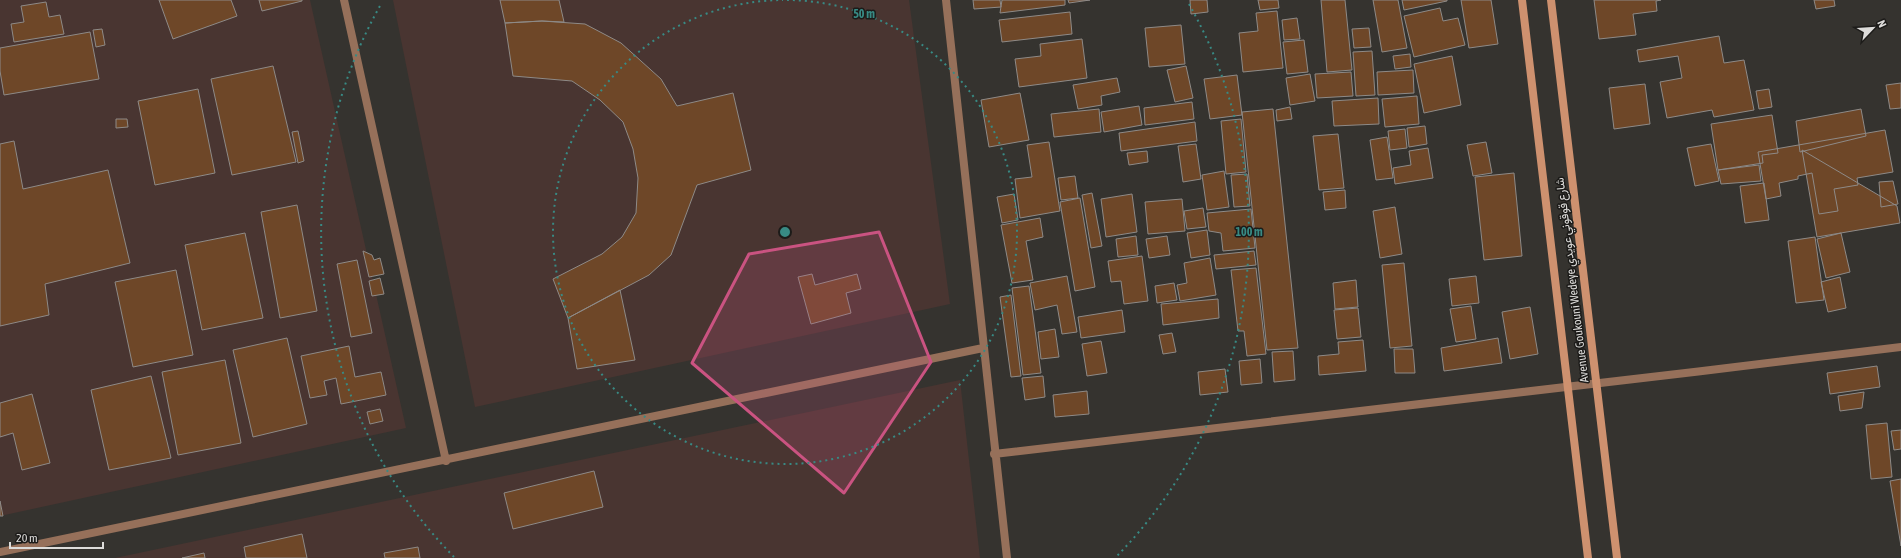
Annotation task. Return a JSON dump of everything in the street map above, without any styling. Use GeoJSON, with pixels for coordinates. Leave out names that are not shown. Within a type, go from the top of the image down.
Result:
{"type":"FeatureCollection","features":[{"type":"Feature","properties":{"kind":"street"},"geometry":{"type":"LineString","coordinates":[[344,0],[446,461]]}},
{"type":"Feature","properties":{"kind":"street"},"geometry":{"type":"LineString","coordinates":[[946,0],[994,454],[1007,558]]}},
{"type":"Feature","properties":{"kind":"street","name":"Avenue Goukouni Wedeye شارع قوقوني عويدي"},"geometry":{"type":"LineString","coordinates":[[1522,0],[1588,558]]}},
{"type":"Feature","properties":{"kind":"street","name":"Avenue Goukouni Wedeye شارع قوقوني عويدي"},"geometry":{"type":"LineString","coordinates":[[1551,0],[1617,558]]}},
{"type":"Feature","properties":{"kind":"street"},"geometry":{"type":"LineString","coordinates":[[994,454],[1567,386],[1597,385],[1901,347]]}},
{"type":"Feature","properties":{"kind":"street"},"geometry":{"type":"LineString","coordinates":[[0,552],[446,461],[983,348]]}},
{"type":"Feature","properties":{"kind":"highlighted area"},"geometry":{"type":"Polygon","coordinates":[[[879,232],[931,362],[844,493],[692,363],[749,254],[879,232]]]}},
{"type":"Feature","properties":{"kind":"shaded area"},"geometry":{"type":"Polygon","coordinates":[[[0,0],[310,0],[406,428],[0,516],[0,0]]]}},
{"type":"Feature","properties":{"kind":"shaded area"},"geometry":{"type":"Polygon","coordinates":[[[393,0],[909,0],[950,304],[475,407],[393,0]]]}},
{"type":"Feature","properties":{"kind":"shaded area"},"geometry":{"type":"Polygon","coordinates":[[[960,380],[980,558],[115,558],[960,380]]]}},
{"type":"Feature","properties":{"kind":"building"},"geometry":{"type":"Polygon","coordinates":[[[159,0],[231,0],[237,16],[173,39],[159,0]]]}},
{"type":"Feature","properties":{"kind":"building"},"geometry":{"type":"Polygon","coordinates":[[[259,0],[302,0],[302,1],[262,11],[259,0]]]}},
{"type":"Feature","properties":{"kind":"building"},"geometry":{"type":"Polygon","coordinates":[[[500,0],[559,0],[564,22],[542,21],[505,23],[500,0]]]}},
{"type":"Feature","properties":{"kind":"building"},"geometry":{"type":"Polygon","coordinates":[[[973,0],[1000,0],[1001,7],[974,9],[973,0]]]}},
{"type":"Feature","properties":{"kind":"building"},"geometry":{"type":"Polygon","coordinates":[[[1002,0],[1065,0],[1065,5],[1000,13],[1002,0]]]}},
{"type":"Feature","properties":{"kind":"building"},"geometry":{"type":"Polygon","coordinates":[[[1068,0],[1090,0],[1069,3],[1068,0]]]}},
{"type":"Feature","properties":{"kind":"building"},"geometry":{"type":"Polygon","coordinates":[[[1190,0],[1207,0],[1208,12],[1191,14],[1190,0]]]}},
{"type":"Feature","properties":{"kind":"building"},"geometry":{"type":"Polygon","coordinates":[[[1258,0],[1278,0],[1279,8],[1260,10],[1258,0]]]}},
{"type":"Feature","properties":{"kind":"building"},"geometry":{"type":"Polygon","coordinates":[[[1321,0],[1345,0],[1352,70],[1327,72],[1321,0]]]}},
{"type":"Feature","properties":{"kind":"building"},"geometry":{"type":"Polygon","coordinates":[[[1373,0],[1398,0],[1407,48],[1382,52],[1373,0]]]}},
{"type":"Feature","properties":{"kind":"building"},"geometry":{"type":"Polygon","coordinates":[[[1402,0],[1447,0],[1447,1],[1404,10],[1402,0]]]}},
{"type":"Feature","properties":{"kind":"building"},"geometry":{"type":"Polygon","coordinates":[[[1461,0],[1491,0],[1498,44],[1469,48],[1461,0]]]}},
{"type":"Feature","properties":{"kind":"building"},"geometry":{"type":"Polygon","coordinates":[[[1594,0],[1661,0],[1656,1],[1657,11],[1633,14],[1636,35],[1599,39],[1594,0]]]}},
{"type":"Feature","properties":{"kind":"building"},"geometry":{"type":"Polygon","coordinates":[[[1814,0],[1834,0],[1835,6],[1816,9],[1814,0]]]}},
{"type":"Feature","properties":{"kind":"building"},"geometry":{"type":"Polygon","coordinates":[[[46,2],[49,17],[60,15],[64,34],[14,42],[11,24],[24,22],[21,6],[46,2]]]}},
{"type":"Feature","properties":{"kind":"building"},"geometry":{"type":"Polygon","coordinates":[[[1440,8],[1443,21],[1458,18],[1465,45],[1414,57],[1404,16],[1440,8]]]}},
{"type":"Feature","properties":{"kind":"building"},"geometry":{"type":"Polygon","coordinates":[[[1277,11],[1283,68],[1243,72],[1239,33],[1258,31],[1256,13],[1277,11]]]}},
{"type":"Feature","properties":{"kind":"building"},"geometry":{"type":"Polygon","coordinates":[[[1070,12],[1072,34],[1002,42],[999,20],[1070,12]]]}},
{"type":"Feature","properties":{"kind":"building"},"geometry":{"type":"Polygon","coordinates":[[[1297,18],[1300,39],[1284,40],[1282,20],[1297,18]]]}},
{"type":"Feature","properties":{"kind":"building"},"geometry":{"type":"Polygon","coordinates":[[[542,21],[585,24],[621,43],[661,79],[677,106],[733,93],[751,170],[697,185],[671,255],[649,275],[568,318],[553,279],[602,254],[622,237],[636,213],[638,178],[633,149],[623,122],[600,100],[572,81],[513,76],[505,23],[542,21]]]}},
{"type":"Feature","properties":{"kind":"building"},"geometry":{"type":"Polygon","coordinates":[[[1181,25],[1185,64],[1149,67],[1145,28],[1181,25]]]}},
{"type":"Feature","properties":{"kind":"building"},"geometry":{"type":"Polygon","coordinates":[[[1369,28],[1371,47],[1354,48],[1352,29],[1369,28]]]}},
{"type":"Feature","properties":{"kind":"building"},"geometry":{"type":"Polygon","coordinates":[[[102,29],[105,45],[96,47],[93,30],[102,29]]]}},
{"type":"Feature","properties":{"kind":"building"},"geometry":{"type":"Polygon","coordinates":[[[90,32],[99,79],[4,95],[0,71],[0,48],[90,32]]]}},
{"type":"Feature","properties":{"kind":"building"},"geometry":{"type":"Polygon","coordinates":[[[1719,36],[1724,63],[1744,60],[1754,110],[1714,117],[1712,110],[1667,118],[1660,82],[1682,78],[1678,56],[1639,62],[1637,50],[1719,36]]]}},
{"type":"Feature","properties":{"kind":"building"},"geometry":{"type":"Polygon","coordinates":[[[1082,39],[1087,78],[1019,87],[1015,59],[1041,56],[1040,44],[1082,39]]]}},
{"type":"Feature","properties":{"kind":"building"},"geometry":{"type":"Polygon","coordinates":[[[1304,40],[1308,72],[1287,74],[1283,42],[1304,40]]]}},
{"type":"Feature","properties":{"kind":"building"},"geometry":{"type":"Polygon","coordinates":[[[1372,51],[1375,95],[1356,96],[1353,52],[1372,51]]]}},
{"type":"Feature","properties":{"kind":"building"},"geometry":{"type":"Polygon","coordinates":[[[1410,54],[1411,67],[1395,69],[1393,56],[1410,54]]]}},
{"type":"Feature","properties":{"kind":"building"},"geometry":{"type":"Polygon","coordinates":[[[1452,56],[1461,105],[1424,113],[1414,64],[1452,56]]]}},
{"type":"Feature","properties":{"kind":"building"},"geometry":{"type":"Polygon","coordinates":[[[273,66],[296,162],[232,175],[211,79],[273,66]]]}},
{"type":"Feature","properties":{"kind":"building"},"geometry":{"type":"Polygon","coordinates":[[[1186,66],[1193,98],[1175,102],[1167,70],[1186,66]]]}},
{"type":"Feature","properties":{"kind":"building"},"geometry":{"type":"Polygon","coordinates":[[[1413,70],[1414,93],[1378,95],[1377,72],[1413,70]]]}},
{"type":"Feature","properties":{"kind":"building"},"geometry":{"type":"Polygon","coordinates":[[[1351,72],[1353,96],[1317,98],[1315,74],[1351,72]]]}},
{"type":"Feature","properties":{"kind":"building"},"geometry":{"type":"Polygon","coordinates":[[[1310,74],[1315,101],[1290,105],[1286,78],[1310,74]]]}},
{"type":"Feature","properties":{"kind":"building"},"geometry":{"type":"Polygon","coordinates":[[[1237,75],[1242,115],[1210,119],[1204,79],[1237,75]]]}},
{"type":"Feature","properties":{"kind":"building"},"geometry":{"type":"Polygon","coordinates":[[[1117,78],[1120,92],[1101,96],[1102,105],[1078,109],[1073,85],[1117,78]]]}},
{"type":"Feature","properties":{"kind":"building"},"geometry":{"type":"Polygon","coordinates":[[[1901,83],[1901,108],[1890,109],[1886,85],[1901,83]]]}},
{"type":"Feature","properties":{"kind":"building"},"geometry":{"type":"Polygon","coordinates":[[[1645,84],[1650,124],[1614,129],[1609,88],[1645,84]]]}},
{"type":"Feature","properties":{"kind":"building"},"geometry":{"type":"Polygon","coordinates":[[[198,89],[215,173],[155,185],[138,101],[198,89]]]}},
{"type":"Feature","properties":{"kind":"building"},"geometry":{"type":"Polygon","coordinates":[[[1769,89],[1772,107],[1759,109],[1756,91],[1769,89]]]}},
{"type":"Feature","properties":{"kind":"building"},"geometry":{"type":"Polygon","coordinates":[[[1020,93],[1029,140],[989,147],[981,100],[1020,93]]]}},
{"type":"Feature","properties":{"kind":"building"},"geometry":{"type":"Polygon","coordinates":[[[1417,96],[1419,124],[1385,127],[1382,99],[1417,96]]]}},
{"type":"Feature","properties":{"kind":"building"},"geometry":{"type":"Polygon","coordinates":[[[1378,98],[1379,124],[1334,126],[1332,101],[1378,98]]]}},
{"type":"Feature","properties":{"kind":"building"},"geometry":{"type":"Polygon","coordinates":[[[1192,102],[1194,119],[1145,125],[1144,108],[1192,102]]]}},
{"type":"Feature","properties":{"kind":"building"},"geometry":{"type":"Polygon","coordinates":[[[1139,106],[1142,125],[1104,132],[1101,112],[1139,106]]]}},
{"type":"Feature","properties":{"kind":"building"},"geometry":{"type":"Polygon","coordinates":[[[1290,107],[1292,119],[1277,121],[1276,110],[1290,107]]]}},
{"type":"Feature","properties":{"kind":"building"},"geometry":{"type":"Polygon","coordinates":[[[1099,109],[1101,132],[1054,137],[1051,114],[1099,109]]]}},
{"type":"Feature","properties":{"kind":"building"},"geometry":{"type":"Polygon","coordinates":[[[1273,109],[1298,348],[1267,350],[1242,112],[1273,109]]]}},
{"type":"Feature","properties":{"kind":"building"},"geometry":{"type":"Polygon","coordinates":[[[1861,109],[1866,136],[1800,152],[1796,121],[1861,109]]]}},
{"type":"Feature","properties":{"kind":"building"},"geometry":{"type":"Polygon","coordinates":[[[1772,115],[1778,153],[1762,155],[1763,163],[1718,170],[1711,124],[1772,115]]]}},
{"type":"Feature","properties":{"kind":"building"},"geometry":{"type":"Polygon","coordinates":[[[116,119],[127,119],[128,127],[116,128],[116,119]]]}},
{"type":"Feature","properties":{"kind":"building"},"geometry":{"type":"Polygon","coordinates":[[[1241,119],[1246,172],[1226,174],[1221,121],[1241,119]]]}},
{"type":"Feature","properties":{"kind":"building"},"geometry":{"type":"Polygon","coordinates":[[[1195,122],[1197,141],[1121,151],[1119,133],[1195,122]]]}},
{"type":"Feature","properties":{"kind":"building"},"geometry":{"type":"Polygon","coordinates":[[[1425,126],[1427,144],[1409,147],[1407,128],[1425,126]]]}},
{"type":"Feature","properties":{"kind":"building"},"geometry":{"type":"Polygon","coordinates":[[[1405,129],[1407,148],[1390,150],[1388,131],[1405,129]]]}},
{"type":"Feature","properties":{"kind":"building"},"geometry":{"type":"Polygon","coordinates":[[[1885,130],[1893,172],[1857,178],[1858,185],[1834,189],[1838,211],[1819,214],[1812,173],[1798,176],[1798,179],[1779,183],[1781,196],[1766,199],[1758,152],[1885,130]]]}},
{"type":"Feature","properties":{"kind":"building"},"geometry":{"type":"Polygon","coordinates":[[[298,131],[304,161],[298,163],[292,132],[298,131]]]}},
{"type":"Feature","properties":{"kind":"building"},"geometry":{"type":"Polygon","coordinates":[[[1338,134],[1344,188],[1319,190],[1313,136],[1338,134]]]}},
{"type":"Feature","properties":{"kind":"building"},"geometry":{"type":"Polygon","coordinates":[[[1387,137],[1393,178],[1376,180],[1370,140],[1387,137]]]}},
{"type":"Feature","properties":{"kind":"building"},"geometry":{"type":"Polygon","coordinates":[[[14,141],[23,189],[108,170],[130,263],[45,284],[49,315],[0,326],[0,144],[14,141]]]}},
{"type":"Feature","properties":{"kind":"building"},"geometry":{"type":"Polygon","coordinates":[[[1049,142],[1060,211],[1020,218],[1015,179],[1032,177],[1027,145],[1049,142]]]}},
{"type":"Feature","properties":{"kind":"building"},"geometry":{"type":"Polygon","coordinates":[[[1486,142],[1492,173],[1473,176],[1467,145],[1486,142]]]}},
{"type":"Feature","properties":{"kind":"building"},"geometry":{"type":"Polygon","coordinates":[[[1196,144],[1201,179],[1183,182],[1178,146],[1196,144]]]}},
{"type":"Feature","properties":{"kind":"building"},"geometry":{"type":"Polygon","coordinates":[[[1711,144],[1719,181],[1695,186],[1687,148],[1711,144]]]}},
{"type":"Feature","properties":{"kind":"building"},"geometry":{"type":"Polygon","coordinates":[[[1428,148],[1433,178],[1395,184],[1393,168],[1411,165],[1409,151],[1428,148]]]}},
{"type":"Feature","properties":{"kind":"building"},"geometry":{"type":"Polygon","coordinates":[[[1802,150],[1897,206],[1900,223],[1817,237],[1802,150]]]}},
{"type":"Feature","properties":{"kind":"building"},"geometry":{"type":"Polygon","coordinates":[[[1147,151],[1148,162],[1129,165],[1127,153],[1147,151]]]}},
{"type":"Feature","properties":{"kind":"building"},"geometry":{"type":"Polygon","coordinates":[[[1759,165],[1761,181],[1721,184],[1718,170],[1759,165]]]}},
{"type":"Feature","properties":{"kind":"building"},"geometry":{"type":"Polygon","coordinates":[[[1224,171],[1229,207],[1207,210],[1202,175],[1224,171]]]}},
{"type":"Feature","properties":{"kind":"building"},"geometry":{"type":"Polygon","coordinates":[[[1514,173],[1522,256],[1484,260],[1475,177],[1514,173]]]}},
{"type":"Feature","properties":{"kind":"building"},"geometry":{"type":"Polygon","coordinates":[[[1247,174],[1250,206],[1234,207],[1231,175],[1247,174]]]}},
{"type":"Feature","properties":{"kind":"building"},"geometry":{"type":"Polygon","coordinates":[[[1075,176],[1078,198],[1061,200],[1058,178],[1075,176]]]}},
{"type":"Feature","properties":{"kind":"building"},"geometry":{"type":"Polygon","coordinates":[[[1893,181],[1898,204],[1881,207],[1879,182],[1893,181]]]}},
{"type":"Feature","properties":{"kind":"building"},"geometry":{"type":"Polygon","coordinates":[[[1764,183],[1769,220],[1745,223],[1740,186],[1764,183]]]}},
{"type":"Feature","properties":{"kind":"building"},"geometry":{"type":"Polygon","coordinates":[[[1345,190],[1346,208],[1325,210],[1323,192],[1345,190]]]}},
{"type":"Feature","properties":{"kind":"building"},"geometry":{"type":"Polygon","coordinates":[[[1092,193],[1102,246],[1091,248],[1082,195],[1092,193]]]}},
{"type":"Feature","properties":{"kind":"building"},"geometry":{"type":"Polygon","coordinates":[[[1014,194],[1018,220],[1002,223],[997,197],[1014,194]]]}},
{"type":"Feature","properties":{"kind":"building"},"geometry":{"type":"Polygon","coordinates":[[[1132,194],[1137,232],[1106,237],[1101,199],[1132,194]]]}},
{"type":"Feature","properties":{"kind":"building"},"geometry":{"type":"Polygon","coordinates":[[[1080,198],[1095,287],[1075,291],[1060,202],[1080,198]]]}},
{"type":"Feature","properties":{"kind":"building"},"geometry":{"type":"Polygon","coordinates":[[[1182,199],[1185,231],[1148,234],[1145,202],[1182,199]]]}},
{"type":"Feature","properties":{"kind":"building"},"geometry":{"type":"Polygon","coordinates":[[[297,205],[317,311],[280,318],[261,212],[297,205]]]}},
{"type":"Feature","properties":{"kind":"building"},"geometry":{"type":"Polygon","coordinates":[[[1395,207],[1402,254],[1380,258],[1373,211],[1395,207]]]}},
{"type":"Feature","properties":{"kind":"building"},"geometry":{"type":"Polygon","coordinates":[[[1203,208],[1206,227],[1187,229],[1184,211],[1203,208]]]}},
{"type":"Feature","properties":{"kind":"building"},"geometry":{"type":"Polygon","coordinates":[[[1251,209],[1255,248],[1223,251],[1221,233],[1209,231],[1207,213],[1251,209]]]}},
{"type":"Feature","properties":{"kind":"building"},"geometry":{"type":"Polygon","coordinates":[[[1040,218],[1043,237],[1026,241],[1033,280],[1012,283],[1001,225],[1040,218]]]}},
{"type":"Feature","properties":{"kind":"building"},"geometry":{"type":"Polygon","coordinates":[[[1207,230],[1210,255],[1191,258],[1187,233],[1207,230]]]}},
{"type":"Feature","properties":{"kind":"building"},"geometry":{"type":"Polygon","coordinates":[[[245,233],[263,318],[202,330],[185,245],[245,233]]]}},
{"type":"Feature","properties":{"kind":"building"},"geometry":{"type":"Polygon","coordinates":[[[1841,233],[1850,272],[1826,278],[1817,239],[1841,233]]]}},
{"type":"Feature","properties":{"kind":"building"},"geometry":{"type":"Polygon","coordinates":[[[1136,236],[1138,255],[1118,257],[1116,239],[1136,236]]]}},
{"type":"Feature","properties":{"kind":"building"},"geometry":{"type":"Polygon","coordinates":[[[1167,236],[1170,255],[1149,258],[1146,239],[1167,236]]]}},
{"type":"Feature","properties":{"kind":"building"},"geometry":{"type":"Polygon","coordinates":[[[1815,237],[1824,300],[1796,303],[1788,241],[1815,237]]]}},
{"type":"Feature","properties":{"kind":"building"},"geometry":{"type":"Polygon","coordinates":[[[363,251],[372,255],[374,260],[380,258],[384,274],[369,277],[363,251]]]}},
{"type":"Feature","properties":{"kind":"building"},"geometry":{"type":"Polygon","coordinates":[[[1254,251],[1256,265],[1216,269],[1214,255],[1254,251]]]}},
{"type":"Feature","properties":{"kind":"building"},"geometry":{"type":"Polygon","coordinates":[[[1142,256],[1148,301],[1124,304],[1121,281],[1111,282],[1108,261],[1142,256]]]}},
{"type":"Feature","properties":{"kind":"building"},"geometry":{"type":"Polygon","coordinates":[[[1210,258],[1216,295],[1180,301],[1177,285],[1187,283],[1184,263],[1210,258]]]}},
{"type":"Feature","properties":{"kind":"building"},"geometry":{"type":"Polygon","coordinates":[[[357,260],[372,333],[351,337],[337,264],[357,260]]]}},
{"type":"Feature","properties":{"kind":"building"},"geometry":{"type":"Polygon","coordinates":[[[1404,263],[1412,346],[1390,348],[1382,265],[1404,263]]]}},
{"type":"Feature","properties":{"kind":"building"},"geometry":{"type":"Polygon","coordinates":[[[1256,268],[1266,354],[1247,356],[1244,331],[1238,331],[1231,270],[1256,268]]]}},
{"type":"Feature","properties":{"kind":"building"},"geometry":{"type":"Polygon","coordinates":[[[176,270],[193,355],[133,367],[115,282],[176,270]]]}},
{"type":"Feature","properties":{"kind":"building"},"geometry":{"type":"Polygon","coordinates":[[[812,274],[815,285],[857,274],[861,289],[846,293],[851,313],[811,324],[798,277],[812,274]]]}},
{"type":"Feature","properties":{"kind":"building"},"geometry":{"type":"Polygon","coordinates":[[[1067,276],[1077,332],[1062,334],[1057,305],[1035,310],[1030,283],[1067,276]]]}},
{"type":"Feature","properties":{"kind":"building"},"geometry":{"type":"Polygon","coordinates":[[[1476,276],[1479,303],[1452,306],[1449,279],[1476,276]]]}},
{"type":"Feature","properties":{"kind":"building"},"geometry":{"type":"Polygon","coordinates":[[[1840,277],[1846,308],[1828,312],[1821,282],[1840,277]]]}},
{"type":"Feature","properties":{"kind":"building"},"geometry":{"type":"Polygon","coordinates":[[[380,278],[384,294],[372,296],[369,281],[380,278]]]}},
{"type":"Feature","properties":{"kind":"building"},"geometry":{"type":"Polygon","coordinates":[[[1356,280],[1358,307],[1335,309],[1333,283],[1356,280]]]}},
{"type":"Feature","properties":{"kind":"building"},"geometry":{"type":"Polygon","coordinates":[[[1174,283],[1177,300],[1157,303],[1155,286],[1174,283]]]}},
{"type":"Feature","properties":{"kind":"building"},"geometry":{"type":"Polygon","coordinates":[[[1029,286],[1041,373],[1023,375],[1012,288],[1029,286]]]}},
{"type":"Feature","properties":{"kind":"building"},"geometry":{"type":"Polygon","coordinates":[[[620,290],[635,360],[577,369],[568,318],[620,290]]]}},
{"type":"Feature","properties":{"kind":"building"},"geometry":{"type":"Polygon","coordinates":[[[1011,295],[1021,376],[1011,377],[1000,297],[1011,295]]]}},
{"type":"Feature","properties":{"kind":"building"},"geometry":{"type":"Polygon","coordinates":[[[1218,299],[1219,318],[1163,325],[1161,304],[1218,299]]]}},
{"type":"Feature","properties":{"kind":"building"},"geometry":{"type":"Polygon","coordinates":[[[1471,306],[1476,339],[1456,342],[1450,309],[1471,306]]]}},
{"type":"Feature","properties":{"kind":"building"},"geometry":{"type":"Polygon","coordinates":[[[1530,307],[1538,354],[1510,359],[1502,312],[1530,307]]]}},
{"type":"Feature","properties":{"kind":"building"},"geometry":{"type":"Polygon","coordinates":[[[1358,308],[1361,337],[1337,339],[1334,310],[1358,308]]]}},
{"type":"Feature","properties":{"kind":"building"},"geometry":{"type":"Polygon","coordinates":[[[1122,310],[1125,332],[1081,338],[1078,317],[1122,310]]]}},
{"type":"Feature","properties":{"kind":"building"},"geometry":{"type":"Polygon","coordinates":[[[1055,329],[1059,357],[1041,359],[1038,332],[1055,329]]]}},
{"type":"Feature","properties":{"kind":"building"},"geometry":{"type":"Polygon","coordinates":[[[1172,333],[1176,352],[1163,354],[1159,335],[1172,333]]]}},
{"type":"Feature","properties":{"kind":"building"},"geometry":{"type":"Polygon","coordinates":[[[287,338],[307,424],[253,437],[233,350],[287,338]]]}},
{"type":"Feature","properties":{"kind":"building"},"geometry":{"type":"Polygon","coordinates":[[[1498,338],[1502,363],[1444,371],[1441,348],[1498,338]]]}},
{"type":"Feature","properties":{"kind":"building"},"geometry":{"type":"Polygon","coordinates":[[[1363,340],[1366,371],[1319,375],[1318,356],[1339,354],[1338,342],[1363,340]]]}},
{"type":"Feature","properties":{"kind":"building"},"geometry":{"type":"Polygon","coordinates":[[[1101,341],[1107,373],[1087,376],[1082,344],[1101,341]]]}},
{"type":"Feature","properties":{"kind":"building"},"geometry":{"type":"Polygon","coordinates":[[[349,346],[355,377],[381,372],[386,395],[341,404],[336,378],[324,381],[327,395],[310,398],[301,356],[349,346]]]}},
{"type":"Feature","properties":{"kind":"building"},"geometry":{"type":"Polygon","coordinates":[[[1394,349],[1413,349],[1415,373],[1395,373],[1394,349]]]}},
{"type":"Feature","properties":{"kind":"building"},"geometry":{"type":"Polygon","coordinates":[[[1293,351],[1295,380],[1274,382],[1272,352],[1293,351]]]}},
{"type":"Feature","properties":{"kind":"building"},"geometry":{"type":"Polygon","coordinates":[[[1260,359],[1262,383],[1241,385],[1239,361],[1260,359]]]}},
{"type":"Feature","properties":{"kind":"building"},"geometry":{"type":"Polygon","coordinates":[[[225,360],[241,443],[178,455],[162,372],[225,360]]]}},
{"type":"Feature","properties":{"kind":"building"},"geometry":{"type":"Polygon","coordinates":[[[1877,366],[1880,387],[1830,394],[1827,373],[1877,366]]]}},
{"type":"Feature","properties":{"kind":"building"},"geometry":{"type":"Polygon","coordinates":[[[1225,369],[1228,392],[1200,395],[1198,372],[1225,369]]]}},
{"type":"Feature","properties":{"kind":"building"},"geometry":{"type":"Polygon","coordinates":[[[151,376],[171,458],[109,470],[91,390],[151,376]]]}},
{"type":"Feature","properties":{"kind":"building"},"geometry":{"type":"Polygon","coordinates":[[[1043,376],[1045,397],[1025,400],[1022,378],[1043,376]]]}},
{"type":"Feature","properties":{"kind":"building"},"geometry":{"type":"Polygon","coordinates":[[[1087,391],[1089,414],[1055,417],[1053,395],[1087,391]]]}},
{"type":"Feature","properties":{"kind":"building"},"geometry":{"type":"Polygon","coordinates":[[[1864,392],[1862,408],[1840,411],[1838,396],[1864,392]]]}},
{"type":"Feature","properties":{"kind":"building"},"geometry":{"type":"Polygon","coordinates":[[[32,394],[50,463],[22,470],[13,433],[0,437],[0,403],[32,394]]]}},
{"type":"Feature","properties":{"kind":"building"},"geometry":{"type":"Polygon","coordinates":[[[380,409],[383,421],[370,424],[367,412],[380,409]]]}},
{"type":"Feature","properties":{"kind":"building"},"geometry":{"type":"Polygon","coordinates":[[[1887,423],[1892,477],[1871,479],[1866,425],[1887,423]]]}},
{"type":"Feature","properties":{"kind":"building"},"geometry":{"type":"Polygon","coordinates":[[[1901,430],[1901,449],[1894,450],[1891,431],[1901,430]]]}},
{"type":"Feature","properties":{"kind":"building"},"geometry":{"type":"Polygon","coordinates":[[[594,471],[603,507],[513,529],[504,493],[594,471]]]}},
{"type":"Feature","properties":{"kind":"building"},"geometry":{"type":"Polygon","coordinates":[[[1901,479],[1901,546],[1890,481],[1901,479]]]}},
{"type":"Feature","properties":{"kind":"building"},"geometry":{"type":"Polygon","coordinates":[[[0,501],[3,516],[0,516],[0,501]]]}},
{"type":"Feature","properties":{"kind":"building"},"geometry":{"type":"Polygon","coordinates":[[[302,534],[307,558],[246,558],[244,547],[302,534]]]}},
{"type":"Feature","properties":{"kind":"building"},"geometry":{"type":"Polygon","coordinates":[[[418,547],[420,558],[385,558],[384,553],[418,547]]]}},
{"type":"Feature","properties":{"kind":"building"},"geometry":{"type":"Polygon","coordinates":[[[204,553],[205,558],[182,558],[204,553]]]}}]}
